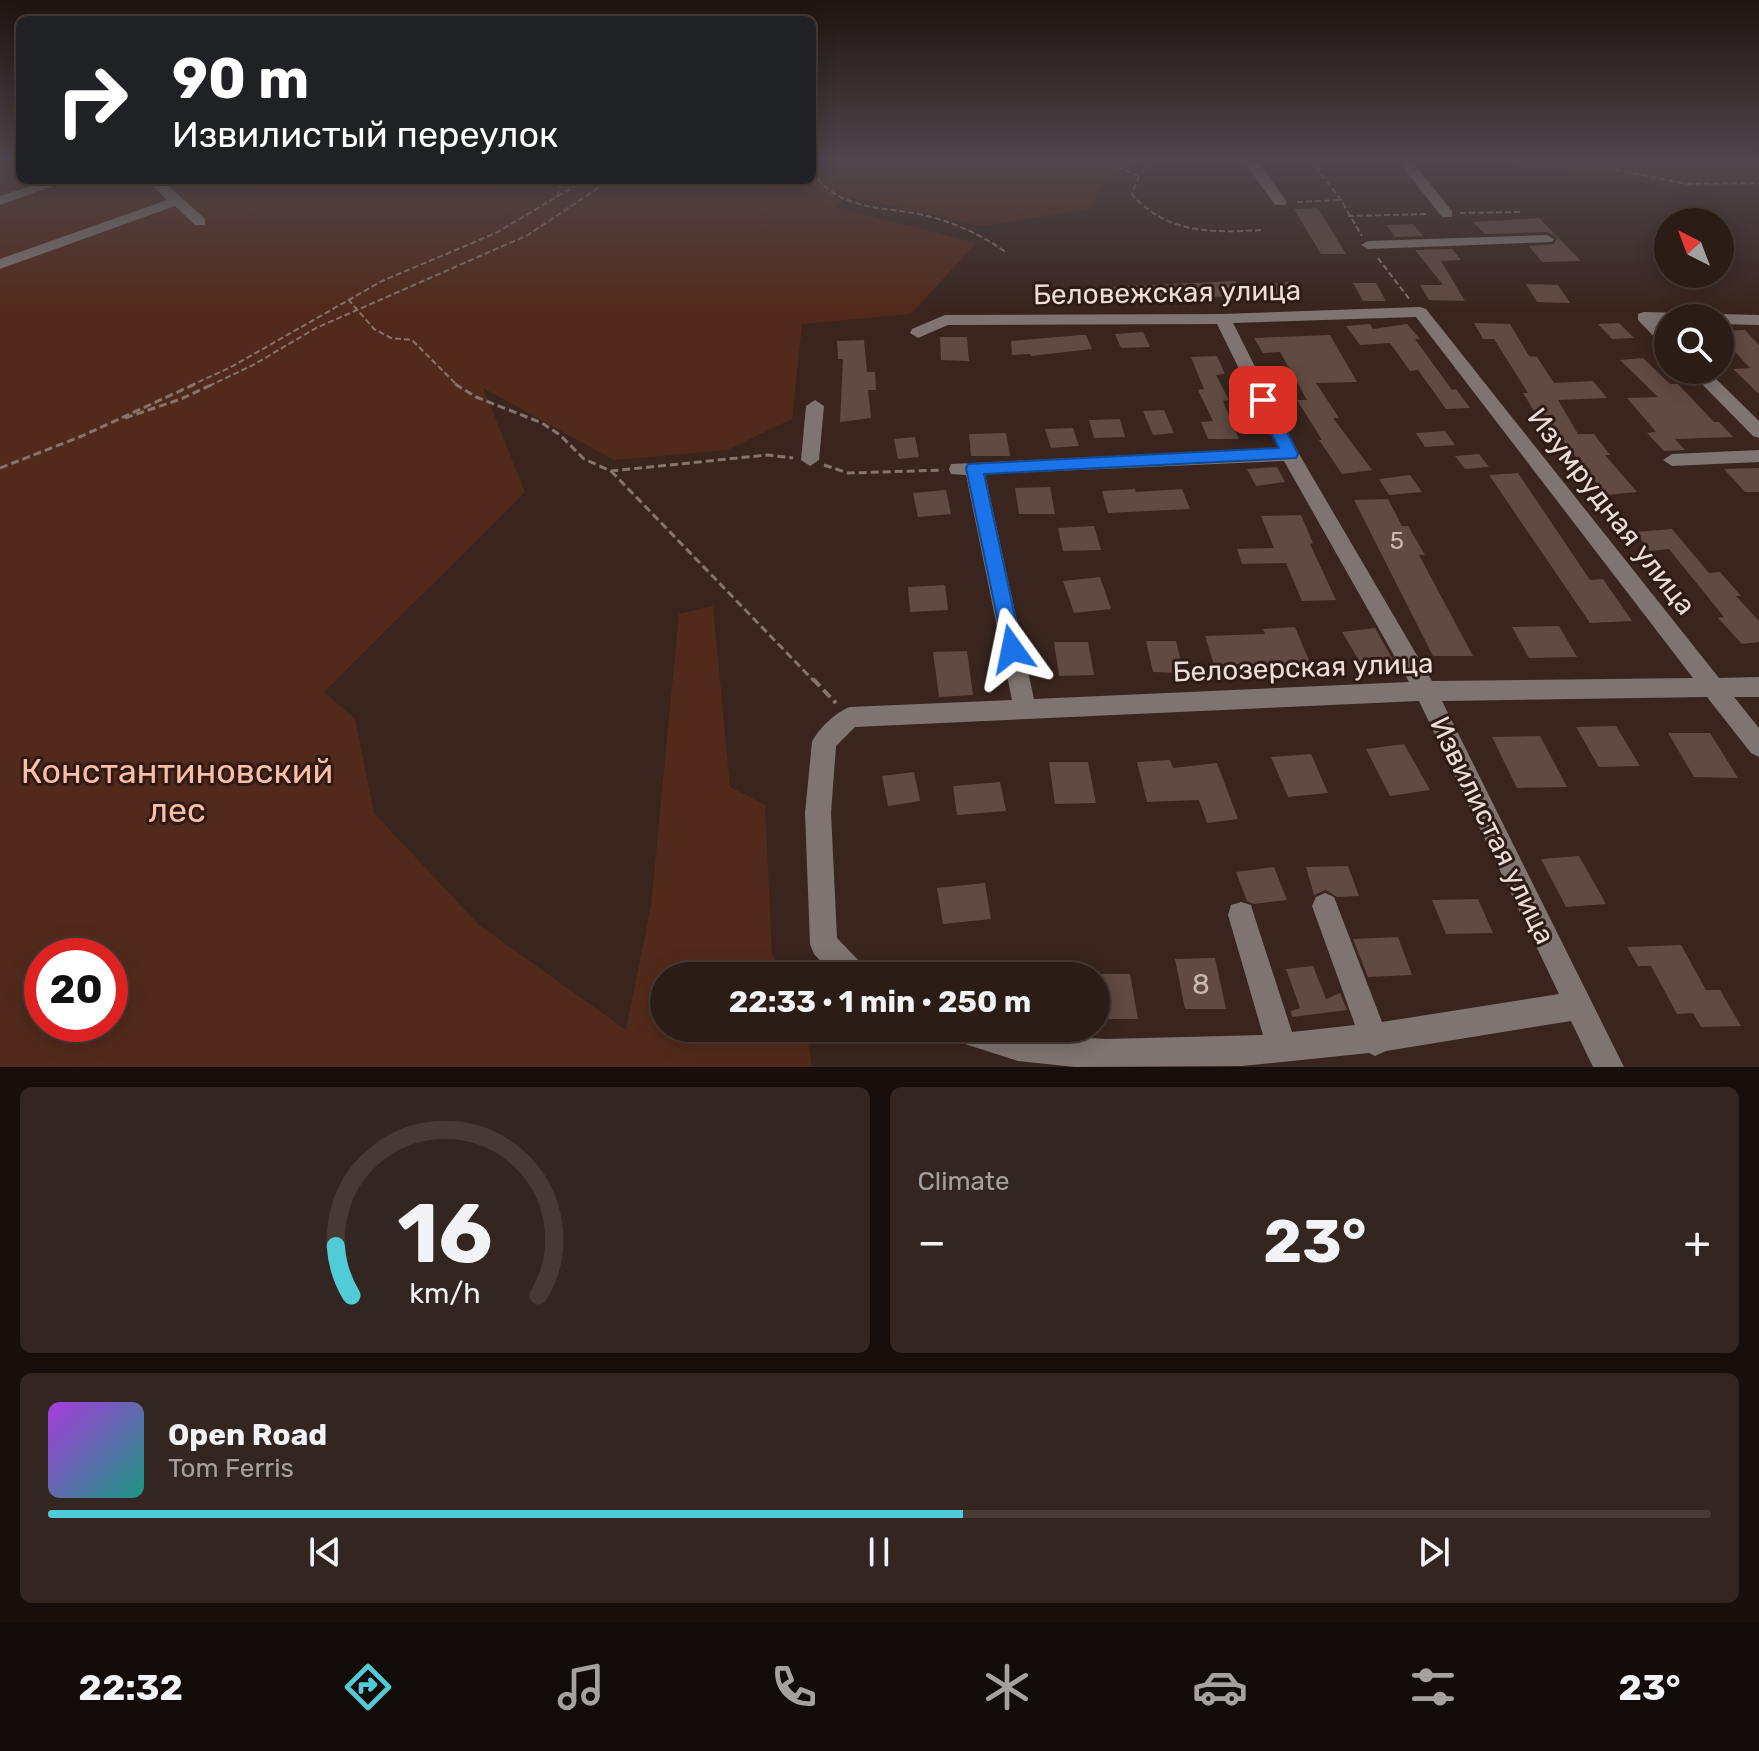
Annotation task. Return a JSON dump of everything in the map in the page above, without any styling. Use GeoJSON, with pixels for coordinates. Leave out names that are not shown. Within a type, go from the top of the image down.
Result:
{"type":"FeatureCollection","features":[{"type":"Feature","properties":{"kind":"street"},"geometry":{"type":"LineString","coordinates":[[0,264],[152,210]]}},
{"type":"Feature","properties":{"kind":"street"},"geometry":{"type":"LineString","coordinates":[[187,210],[200,222]]}},
{"type":"Feature","properties":{"kind":"street"},"geometry":{"type":"LineString","coordinates":[[1444,210],[1447,214]]}},
{"type":"Feature","properties":{"kind":"street"},"geometry":{"type":"LineString","coordinates":[[1368,245],[1547,239]]}},
{"type":"Feature","properties":{"kind":"street","name":"Беловежская улица"},"geometry":{"type":"LineString","coordinates":[[918,333],[945,320],[1223,319],[1420,312]]}},
{"type":"Feature","properties":{"kind":"street","name":"Изумрудная улица"},"geometry":{"type":"LineString","coordinates":[[1420,312],[1759,746]]}},
{"type":"Feature","properties":{"kind":"street"},"geometry":{"type":"LineString","coordinates":[[1654,317],[1644,317],[1654,327]]}},
{"type":"Feature","properties":{"kind":"street","name":"Извилистая улица"},"geometry":{"type":"LineString","coordinates":[[1223,319],[1290,454],[1426,691],[1609,1067]]}},
{"type":"Feature","properties":{"kind":"street"},"geometry":{"type":"LineString","coordinates":[[1734,319],[1759,320]]}},
{"type":"Feature","properties":{"kind":"street"},"geometry":{"type":"LineString","coordinates":[[1711,384],[1759,432]]}},
{"type":"Feature","properties":{"kind":"street"},"geometry":{"type":"LineString","coordinates":[[810,460],[815,406]]}},
{"type":"Feature","properties":{"kind":"street"},"geometry":{"type":"LineString","coordinates":[[1025,709],[966,469],[1290,454]]}},
{"type":"Feature","properties":{"kind":"street"},"geometry":{"type":"LineString","coordinates":[[1672,460],[1759,456]]}},
{"type":"Feature","properties":{"kind":"street","name":"Белозерская улица"},"geometry":{"type":"LineString","coordinates":[[850,717],[1426,691],[1759,687]]}},
{"type":"Feature","properties":{"kind":"street"},"geometry":{"type":"LineString","coordinates":[[841,962],[824,944],[818,813],[824,742],[850,717]]}},
{"type":"Feature","properties":{"kind":"street"},"geometry":{"type":"LineString","coordinates":[[1325,906],[1375,1041]]}},
{"type":"Feature","properties":{"kind":"street"},"geometry":{"type":"LineString","coordinates":[[1241,915],[1282,1048]]}},
{"type":"Feature","properties":{"kind":"street"},"geometry":{"type":"LineString","coordinates":[[1008,1042],[1037,1050],[1161,1057],[1375,1041],[1579,1005]]}},
{"type":"Feature","properties":{"kind":"path"},"geometry":{"type":"LineString","coordinates":[[0,468],[82,436],[231,367],[382,281],[496,233],[535,210]]}},
{"type":"Feature","properties":{"kind":"path"},"geometry":{"type":"LineString","coordinates":[[125,418],[181,399],[253,365],[316,328],[528,235],[566,210]]}},
{"type":"Feature","properties":{"kind":"path"},"geometry":{"type":"LineString","coordinates":[[886,210],[923,215],[981,234],[1007,253]]}},
{"type":"Feature","properties":{"kind":"path"},"geometry":{"type":"LineString","coordinates":[[1144,210],[1172,224],[1209,233],[1262,230]]}},
{"type":"Feature","properties":{"kind":"path"},"geometry":{"type":"LineString","coordinates":[[348,299],[365,325],[393,340],[412,340],[434,366],[465,391],[555,431],[591,467],[611,471],[767,455],[810,460],[848,473],[966,469]]}},
{"type":"Feature","properties":{"kind":"path"},"geometry":{"type":"LineString","coordinates":[[611,471],[850,717]]}},
{"type":"Feature","properties":{"kind":"green space","name":"Константиновский лес"},"geometry":{"type":"Polygon","coordinates":[[[0,210],[847,210],[976,243],[911,314],[802,324],[792,419],[727,450],[614,460],[483,388],[525,492],[324,692],[355,719],[374,813],[479,925],[626,1030],[651,906],[679,614],[713,606],[730,787],[765,805],[772,954],[777,962],[650,962],[650,1042],[808,1042],[812,1067],[0,1067],[0,210]]]}},
{"type":"Feature","properties":{"kind":"green space","name":"Константиновский лес"},"geometry":{"type":"Polygon","coordinates":[[[909,210],[1085,210],[983,226],[909,210]]]}},
{"type":"Feature","properties":{"kind":"building"},"geometry":{"type":"Polygon","coordinates":[[[1294,210],[1319,210],[1346,254],[1321,254],[1294,210]]]}},
{"type":"Feature","properties":{"kind":"building"},"geometry":{"type":"Polygon","coordinates":[[[1539,218],[1581,261],[1542,262],[1529,246],[1554,244],[1557,238],[1548,232],[1485,234],[1473,222],[1539,218]]]}},
{"type":"Feature","properties":{"kind":"building"},"geometry":{"type":"Polygon","coordinates":[[[1413,224],[1423,236],[1395,237],[1386,225],[1413,224]]]}},
{"type":"Feature","properties":{"kind":"building"},"geometry":{"type":"Polygon","coordinates":[[[1452,249],[1461,260],[1441,261],[1465,301],[1429,300],[1420,285],[1443,285],[1415,250],[1452,249]]]}},
{"type":"Feature","properties":{"kind":"building"},"geometry":{"type":"Polygon","coordinates":[[[1236,281],[1234,296],[1113,301],[1106,287],[1236,281]]]}},
{"type":"Feature","properties":{"kind":"building"},"geometry":{"type":"Polygon","coordinates":[[[1288,282],[1298,298],[1272,300],[1262,284],[1288,282]]]}},
{"type":"Feature","properties":{"kind":"building"},"geometry":{"type":"Polygon","coordinates":[[[1353,283],[1376,283],[1386,301],[1363,301],[1353,283]]]}},
{"type":"Feature","properties":{"kind":"building"},"geometry":{"type":"Polygon","coordinates":[[[1526,284],[1558,285],[1570,303],[1537,302],[1526,284]]]}},
{"type":"Feature","properties":{"kind":"building"},"geometry":{"type":"Polygon","coordinates":[[[1474,323],[1510,324],[1529,356],[1537,357],[1554,383],[1593,381],[1607,398],[1558,400],[1578,434],[1594,434],[1610,455],[1605,455],[1637,492],[1606,495],[1540,411],[1534,411],[1523,393],[1528,393],[1494,339],[1483,339],[1474,323]]]}},
{"type":"Feature","properties":{"kind":"building"},"geometry":{"type":"Polygon","coordinates":[[[1619,323],[1634,338],[1612,339],[1598,324],[1619,323]]]}},
{"type":"Feature","properties":{"kind":"building"},"geometry":{"type":"Polygon","coordinates":[[[1370,324],[1373,329],[1407,324],[1452,390],[1456,389],[1470,408],[1446,409],[1418,370],[1410,371],[1390,343],[1360,345],[1346,326],[1370,324]]]}},
{"type":"Feature","properties":{"kind":"building"},"geometry":{"type":"Polygon","coordinates":[[[1734,330],[1745,330],[1759,345],[1759,394],[1734,370],[1750,368],[1734,351],[1734,330]]]}},
{"type":"Feature","properties":{"kind":"building"},"geometry":{"type":"Polygon","coordinates":[[[1143,332],[1150,347],[1121,348],[1115,334],[1143,332]]]}},
{"type":"Feature","properties":{"kind":"building"},"geometry":{"type":"Polygon","coordinates":[[[1086,335],[1092,349],[1031,356],[1012,355],[1011,341],[1086,335]]]}},
{"type":"Feature","properties":{"kind":"building"},"geometry":{"type":"Polygon","coordinates":[[[1330,335],[1357,382],[1316,383],[1339,418],[1333,418],[1372,470],[1342,474],[1297,400],[1307,400],[1280,352],[1263,353],[1254,338],[1330,335]]]}},
{"type":"Feature","properties":{"kind":"building"},"geometry":{"type":"Polygon","coordinates":[[[940,337],[967,337],[969,361],[941,360],[940,337]]]}},
{"type":"Feature","properties":{"kind":"building"},"geometry":{"type":"Polygon","coordinates":[[[864,340],[867,372],[875,372],[876,390],[868,390],[871,418],[840,422],[843,359],[838,359],[837,341],[864,340]]]}},
{"type":"Feature","properties":{"kind":"building"},"geometry":{"type":"Polygon","coordinates":[[[1217,356],[1225,374],[1216,375],[1229,400],[1223,401],[1239,439],[1208,439],[1201,422],[1213,421],[1198,390],[1204,389],[1191,357],[1217,356]]]}},
{"type":"Feature","properties":{"kind":"building"},"geometry":{"type":"Polygon","coordinates":[[[1643,358],[1654,369],[1654,384],[1678,384],[1733,437],[1675,439],[1685,450],[1664,451],[1647,433],[1656,432],[1627,398],[1658,397],[1620,360],[1643,358]]]}},
{"type":"Feature","properties":{"kind":"building"},"geometry":{"type":"Polygon","coordinates":[[[1164,410],[1174,433],[1153,435],[1143,411],[1164,410]]]}},
{"type":"Feature","properties":{"kind":"building"},"geometry":{"type":"Polygon","coordinates":[[[1120,419],[1125,437],[1094,438],[1089,420],[1120,419]]]}},
{"type":"Feature","properties":{"kind":"building"},"geometry":{"type":"Polygon","coordinates":[[[1073,428],[1079,446],[1051,448],[1045,429],[1073,428]]]}},
{"type":"Feature","properties":{"kind":"building"},"geometry":{"type":"Polygon","coordinates":[[[1445,431],[1455,445],[1425,447],[1416,433],[1445,431]]]}},
{"type":"Feature","properties":{"kind":"building"},"geometry":{"type":"Polygon","coordinates":[[[1006,433],[1010,456],[971,456],[969,434],[1006,433]]]}},
{"type":"Feature","properties":{"kind":"building"},"geometry":{"type":"Polygon","coordinates":[[[915,437],[919,457],[898,459],[894,439],[915,437]]]}},
{"type":"Feature","properties":{"kind":"building"},"geometry":{"type":"Polygon","coordinates":[[[1479,454],[1489,467],[1465,469],[1455,456],[1479,454]]]}},
{"type":"Feature","properties":{"kind":"building"},"geometry":{"type":"Polygon","coordinates":[[[1277,467],[1285,482],[1256,486],[1247,469],[1277,467]]]}},
{"type":"Feature","properties":{"kind":"building"},"geometry":{"type":"Polygon","coordinates":[[[1759,468],[1759,492],[1745,492],[1724,469],[1759,468]]]}},
{"type":"Feature","properties":{"kind":"building"},"geometry":{"type":"Polygon","coordinates":[[[1518,473],[1590,580],[1603,579],[1632,621],[1590,623],[1489,475],[1518,473]]]}},
{"type":"Feature","properties":{"kind":"building"},"geometry":{"type":"Polygon","coordinates":[[[1410,475],[1422,492],[1389,495],[1379,479],[1410,475]]]}},
{"type":"Feature","properties":{"kind":"building"},"geometry":{"type":"Polygon","coordinates":[[[1050,487],[1055,514],[1019,514],[1015,488],[1050,487]]]}},
{"type":"Feature","properties":{"kind":"building"},"geometry":{"type":"Polygon","coordinates":[[[1135,489],[1136,492],[1182,489],[1190,509],[1108,513],[1102,491],[1135,489]]]}},
{"type":"Feature","properties":{"kind":"building"},"geometry":{"type":"Polygon","coordinates":[[[946,490],[951,514],[918,517],[913,493],[946,490]]]}},
{"type":"Feature","properties":{"kind":"building"},"geometry":{"type":"Polygon","coordinates":[[[1388,499],[1402,526],[1408,526],[1425,555],[1419,555],[1473,656],[1433,656],[1354,500],[1388,499]]]}},
{"type":"Feature","properties":{"kind":"building"},"geometry":{"type":"Polygon","coordinates":[[[1301,515],[1313,543],[1310,544],[1336,600],[1302,601],[1286,563],[1242,564],[1237,549],[1274,548],[1261,516],[1301,515]]]}},
{"type":"Feature","properties":{"kind":"building"},"geometry":{"type":"Polygon","coordinates":[[[1094,526],[1101,550],[1063,551],[1058,528],[1094,526]]]}},
{"type":"Feature","properties":{"kind":"building"},"geometry":{"type":"Polygon","coordinates":[[[1672,529],[1709,573],[1720,572],[1741,596],[1736,596],[1759,621],[1759,642],[1742,644],[1718,618],[1724,617],[1669,549],[1650,551],[1635,532],[1672,529]]]}},
{"type":"Feature","properties":{"kind":"building"},"geometry":{"type":"Polygon","coordinates":[[[1100,577],[1111,609],[1074,613],[1063,581],[1100,577]]]}},
{"type":"Feature","properties":{"kind":"building"},"geometry":{"type":"Polygon","coordinates":[[[945,585],[948,610],[910,612],[908,587],[945,585]]]}},
{"type":"Feature","properties":{"kind":"building"},"geometry":{"type":"Polygon","coordinates":[[[1559,626],[1577,657],[1529,658],[1512,627],[1559,626]]]}},
{"type":"Feature","properties":{"kind":"building"},"geometry":{"type":"Polygon","coordinates":[[[1295,627],[1310,663],[1214,665],[1205,636],[1265,634],[1263,629],[1295,627]]]}},
{"type":"Feature","properties":{"kind":"building"},"geometry":{"type":"Polygon","coordinates":[[[1375,628],[1393,660],[1361,664],[1342,632],[1375,628]]]}},
{"type":"Feature","properties":{"kind":"building"},"geometry":{"type":"Polygon","coordinates":[[[1146,641],[1176,641],[1184,673],[1153,672],[1146,641]]]}},
{"type":"Feature","properties":{"kind":"building"},"geometry":{"type":"Polygon","coordinates":[[[1054,642],[1088,642],[1094,675],[1059,676],[1054,642]]]}},
{"type":"Feature","properties":{"kind":"building"},"geometry":{"type":"Polygon","coordinates":[[[967,651],[973,695],[939,697],[933,652],[967,651]]]}},
{"type":"Feature","properties":{"kind":"building"},"geometry":{"type":"Polygon","coordinates":[[[1616,726],[1640,766],[1599,767],[1576,727],[1616,726]]]}},
{"type":"Feature","properties":{"kind":"building"},"geometry":{"type":"Polygon","coordinates":[[[1668,733],[1710,733],[1738,778],[1694,777],[1668,733]]]}},
{"type":"Feature","properties":{"kind":"building"},"geometry":{"type":"Polygon","coordinates":[[[1540,736],[1567,787],[1517,788],[1492,737],[1540,736]]]}},
{"type":"Feature","properties":{"kind":"building"},"geometry":{"type":"Polygon","coordinates":[[[1404,744],[1430,790],[1390,796],[1366,749],[1404,744]]]}},
{"type":"Feature","properties":{"kind":"building"},"geometry":{"type":"Polygon","coordinates":[[[1311,754],[1328,793],[1288,797],[1271,757],[1311,754]]]}},
{"type":"Feature","properties":{"kind":"building"},"geometry":{"type":"Polygon","coordinates":[[[1170,760],[1173,768],[1217,763],[1238,819],[1207,823],[1199,800],[1147,802],[1137,762],[1170,760]]]}},
{"type":"Feature","properties":{"kind":"building"},"geometry":{"type":"Polygon","coordinates":[[[1049,762],[1088,762],[1096,803],[1055,804],[1049,762]]]}},
{"type":"Feature","properties":{"kind":"building"},"geometry":{"type":"Polygon","coordinates":[[[914,772],[920,801],[888,806],[882,776],[914,772]]]}},
{"type":"Feature","properties":{"kind":"building"},"geometry":{"type":"Polygon","coordinates":[[[1000,782],[1006,811],[957,815],[953,786],[1000,782]]]}},
{"type":"Feature","properties":{"kind":"building"},"geometry":{"type":"Polygon","coordinates":[[[1579,856],[1606,904],[1566,907],[1541,859],[1579,856]]]}},
{"type":"Feature","properties":{"kind":"building"},"geometry":{"type":"Polygon","coordinates":[[[1348,866],[1359,896],[1337,897],[1326,890],[1314,895],[1306,867],[1348,866]]]}},
{"type":"Feature","properties":{"kind":"building"},"geometry":{"type":"Polygon","coordinates":[[[1274,867],[1287,900],[1254,904],[1247,901],[1236,872],[1274,867]]]}},
{"type":"Feature","properties":{"kind":"building"},"geometry":{"type":"Polygon","coordinates":[[[985,883],[991,919],[943,924],[937,888],[985,883]]]}},
{"type":"Feature","properties":{"kind":"building"},"geometry":{"type":"Polygon","coordinates":[[[1478,899],[1493,933],[1446,934],[1432,900],[1478,899]]]}},
{"type":"Feature","properties":{"kind":"building"},"geometry":{"type":"Polygon","coordinates":[[[1398,937],[1412,975],[1368,977],[1353,939],[1398,937]]]}},
{"type":"Feature","properties":{"kind":"building"},"geometry":{"type":"Polygon","coordinates":[[[1681,945],[1706,990],[1720,990],[1741,1026],[1701,1027],[1693,1013],[1677,1014],[1651,966],[1638,966],[1627,947],[1681,945]]]}},
{"type":"Feature","properties":{"kind":"building"},"geometry":{"type":"Polygon","coordinates":[[[1215,958],[1226,1009],[1185,1009],[1175,959],[1215,958]]]}},
{"type":"Feature","properties":{"kind":"building"},"geometry":{"type":"Polygon","coordinates":[[[1313,966],[1326,999],[1340,993],[1347,1010],[1292,1017],[1291,1011],[1300,1008],[1286,969],[1313,966]]]}},
{"type":"Feature","properties":{"kind":"building"},"geometry":{"type":"Polygon","coordinates":[[[1110,974],[1130,974],[1138,1019],[1110,1019],[1110,974]]]}},
{"type":"Feature","properties":{"kind":"route"},"geometry":{"type":"LineString","coordinates":[[1012,649],[974,468],[1290,454],[1263,400]]}}]}
